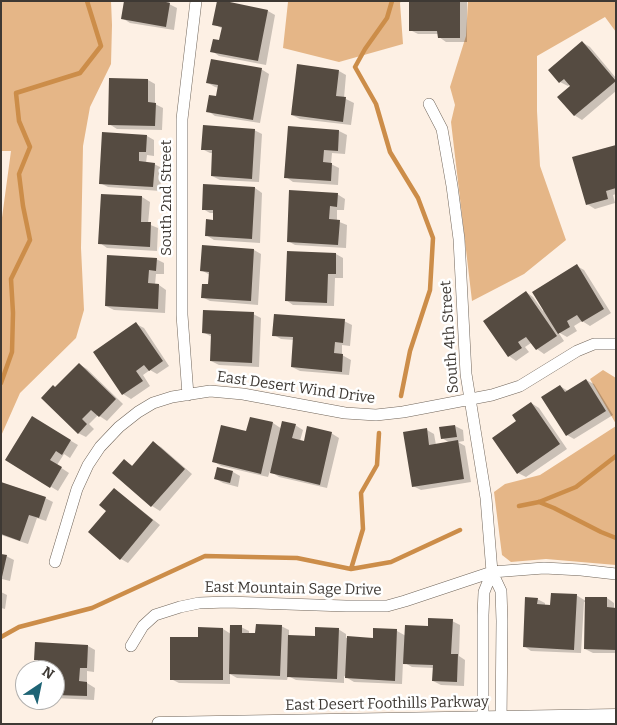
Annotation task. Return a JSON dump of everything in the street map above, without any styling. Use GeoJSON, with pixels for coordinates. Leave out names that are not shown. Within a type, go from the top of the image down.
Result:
{"type":"FeatureCollection","features":[{"type":"Feature","properties":{"kind":"street","name":"South 2nd Street"},"geometry":{"type":"LineString","coordinates":[[188,395],[182,315],[182,119],[196,1]]}},
{"type":"Feature","properties":{"kind":"street","name":"South 4th Street"},"geometry":{"type":"LineString","coordinates":[[429,104],[442,129],[452,186],[459,239],[469,400],[486,498],[492,572],[501,591],[501,721]]}},
{"type":"Feature","properties":{"kind":"street","name":"East Desert Wind Drive"},"geometry":{"type":"LineString","coordinates":[[55,562],[77,489],[88,465],[100,447],[119,427],[153,403],[172,397],[210,391],[243,394],[345,413],[376,415],[404,412],[492,395],[520,386],[577,351],[594,344],[616,344]]}},
{"type":"Feature","properties":{"kind":"street","name":"East Mountain Sage Drive"},"geometry":{"type":"LineString","coordinates":[[131,646],[142,626],[155,615],[199,603],[387,606],[492,572],[544,568],[616,574]]}},
{"type":"Feature","properties":{"kind":"street","name":"South 4th Street"},"geometry":{"type":"LineString","coordinates":[[483,721],[484,592],[492,572]]}},
{"type":"Feature","properties":{"kind":"street"},"geometry":{"type":"LineString","coordinates":[[483,644],[502,643]]}},
{"type":"Feature","properties":{"kind":"street","name":"East Desert Foothills Parkway"},"geometry":{"type":"LineString","coordinates":[[159,724],[501,721],[616,716]]}},
{"type":"Feature","properties":{"kind":"shaded area"},"geometry":{"type":"Polygon","coordinates":[[[1,1],[111,1],[112,25],[111,64],[90,107],[83,146],[81,248],[84,310],[76,338],[20,393],[1,436],[1,225],[11,151],[1,151],[1,1]]]}},
{"type":"Feature","properties":{"kind":"shaded area"},"geometry":{"type":"Polygon","coordinates":[[[286,1],[401,1],[403,44],[339,62],[283,48],[288,2],[286,1]]]}},
{"type":"Feature","properties":{"kind":"shaded area"},"geometry":{"type":"Polygon","coordinates":[[[468,1],[616,1],[616,32],[605,17],[537,56],[540,166],[566,240],[524,274],[472,301],[451,122],[455,105],[450,87],[466,36],[468,1]]]}},
{"type":"Feature","properties":{"kind":"shaded area"},"geometry":{"type":"Polygon","coordinates":[[[603,370],[616,378],[616,424],[590,379],[603,370]]]}},
{"type":"Feature","properties":{"kind":"shaded area"},"geometry":{"type":"Polygon","coordinates":[[[616,426],[616,565],[546,559],[511,562],[502,555],[494,492],[505,484],[540,475],[616,426]]]}},
{"type":"Feature","properties":{"kind":"building"},"geometry":{"type":"Polygon","coordinates":[[[124,1],[162,1],[170,3],[166,27],[121,19],[124,1]]]}},
{"type":"Feature","properties":{"kind":"building"},"geometry":{"type":"Polygon","coordinates":[[[217,1],[268,10],[258,61],[210,52],[213,39],[219,40],[222,27],[212,25],[217,1]]]}},
{"type":"Feature","properties":{"kind":"building"},"geometry":{"type":"Polygon","coordinates":[[[409,1],[460,1],[460,38],[438,38],[437,31],[409,31],[409,1]]]}},
{"type":"Feature","properties":{"kind":"building"},"geometry":{"type":"Polygon","coordinates":[[[582,41],[616,81],[574,116],[557,97],[570,86],[564,79],[559,83],[548,70],[582,41]]]}},
{"type":"Feature","properties":{"kind":"building"},"geometry":{"type":"Polygon","coordinates":[[[211,59],[262,68],[253,120],[206,112],[209,95],[216,96],[218,85],[206,83],[211,59]]]}},
{"type":"Feature","properties":{"kind":"building"},"geometry":{"type":"Polygon","coordinates":[[[297,64],[339,70],[336,96],[346,97],[343,122],[291,115],[297,64]]]}},
{"type":"Feature","properties":{"kind":"building"},"geometry":{"type":"Polygon","coordinates":[[[109,78],[148,79],[148,102],[156,103],[155,126],[108,125],[109,78]]]}},
{"type":"Feature","properties":{"kind":"building"},"geometry":{"type":"Polygon","coordinates":[[[203,125],[255,129],[252,179],[211,176],[212,150],[201,150],[203,125]]]}},
{"type":"Feature","properties":{"kind":"building"},"geometry":{"type":"Polygon","coordinates":[[[288,126],[339,130],[338,151],[324,150],[323,162],[332,163],[331,181],[284,178],[288,126]]]}},
{"type":"Feature","properties":{"kind":"building"},"geometry":{"type":"Polygon","coordinates":[[[102,132],[147,135],[146,152],[139,152],[139,161],[155,163],[153,187],[99,184],[102,132]]]}},
{"type":"Feature","properties":{"kind":"building"},"geometry":{"type":"Polygon","coordinates":[[[616,145],[616,188],[606,191],[608,199],[586,205],[572,157],[616,145]]]}},
{"type":"Feature","properties":{"kind":"building"},"geometry":{"type":"Polygon","coordinates":[[[203,184],[255,187],[252,239],[205,236],[206,219],[213,220],[213,210],[202,210],[203,184]]]}},
{"type":"Feature","properties":{"kind":"building"},"geometry":{"type":"Polygon","coordinates":[[[289,190],[338,193],[337,207],[330,206],[329,219],[340,220],[338,245],[287,242],[289,190]]]}},
{"type":"Feature","properties":{"kind":"building"},"geometry":{"type":"Polygon","coordinates":[[[101,194],[142,196],[141,222],[151,222],[150,247],[98,244],[101,194]]]}},
{"type":"Feature","properties":{"kind":"building"},"geometry":{"type":"Polygon","coordinates":[[[202,245],[254,249],[251,301],[201,298],[202,284],[208,284],[209,272],[200,271],[202,245]]]}},
{"type":"Feature","properties":{"kind":"building"},"geometry":{"type":"Polygon","coordinates":[[[287,251],[336,253],[336,274],[328,274],[327,303],[285,301],[287,251]]]}},
{"type":"Feature","properties":{"kind":"building"},"geometry":{"type":"Polygon","coordinates":[[[107,255],[157,258],[156,271],[149,270],[148,283],[159,284],[158,309],[105,306],[107,255]]]}},
{"type":"Feature","properties":{"kind":"building"},"geometry":{"type":"Polygon","coordinates":[[[577,264],[604,309],[582,322],[577,315],[567,321],[570,327],[558,334],[532,292],[577,264]]]}},
{"type":"Feature","properties":{"kind":"building"},"geometry":{"type":"Polygon","coordinates":[[[526,291],[557,336],[536,350],[526,337],[518,342],[522,348],[508,357],[483,321],[526,291]]]}},
{"type":"Feature","properties":{"kind":"building"},"geometry":{"type":"Polygon","coordinates":[[[203,310],[254,312],[252,363],[210,361],[211,334],[202,333],[203,310]]]}},
{"type":"Feature","properties":{"kind":"building"},"geometry":{"type":"Polygon","coordinates":[[[274,314],[345,319],[343,343],[335,342],[334,353],[343,354],[342,372],[291,367],[293,337],[272,336],[274,314]]]}},
{"type":"Feature","properties":{"kind":"building"},"geometry":{"type":"Polygon","coordinates":[[[136,322],[163,361],[149,371],[144,365],[136,371],[143,381],[122,395],[93,352],[136,322]]]}},
{"type":"Feature","properties":{"kind":"building"},"geometry":{"type":"Polygon","coordinates":[[[79,363],[116,399],[99,417],[91,410],[82,419],[87,424],[78,434],[41,398],[79,363]]]}},
{"type":"Feature","properties":{"kind":"building"},"geometry":{"type":"Polygon","coordinates":[[[586,379],[606,411],[566,436],[541,397],[560,385],[565,392],[586,379]]]}},
{"type":"Feature","properties":{"kind":"building"},"geometry":{"type":"Polygon","coordinates":[[[531,402],[560,444],[517,474],[492,438],[516,421],[512,415],[531,402]]]}},
{"type":"Feature","properties":{"kind":"building"},"geometry":{"type":"Polygon","coordinates":[[[32,416],[71,440],[62,455],[56,451],[50,460],[62,467],[50,488],[5,460],[32,416]]]}},
{"type":"Feature","properties":{"kind":"building"},"geometry":{"type":"Polygon","coordinates":[[[250,417],[273,422],[261,474],[212,462],[221,425],[246,431],[250,417]]]}},
{"type":"Feature","properties":{"kind":"building"},"geometry":{"type":"Polygon","coordinates":[[[282,421],[296,424],[292,438],[304,441],[307,426],[332,432],[320,485],[270,473],[282,421]]]}},
{"type":"Feature","properties":{"kind":"building"},"geometry":{"type":"Polygon","coordinates":[[[455,425],[457,437],[441,439],[439,427],[455,425]]]}},
{"type":"Feature","properties":{"kind":"building"},"geometry":{"type":"Polygon","coordinates":[[[427,428],[429,445],[458,440],[464,479],[412,487],[403,432],[427,428]]]}},
{"type":"Feature","properties":{"kind":"building"},"geometry":{"type":"Polygon","coordinates":[[[153,441],[185,469],[151,507],[112,473],[124,459],[132,466],[153,441]]]}},
{"type":"Feature","properties":{"kind":"building"},"geometry":{"type":"Polygon","coordinates":[[[217,467],[233,471],[230,483],[214,479],[217,467]]]}},
{"type":"Feature","properties":{"kind":"building"},"geometry":{"type":"Polygon","coordinates":[[[1,482],[46,497],[39,518],[29,515],[20,541],[1,534],[1,482]]]}},
{"type":"Feature","properties":{"kind":"building"},"geometry":{"type":"Polygon","coordinates":[[[114,488],[153,520],[120,560],[88,532],[106,511],[99,505],[114,488]]]}},
{"type":"Feature","properties":{"kind":"building"},"geometry":{"type":"Polygon","coordinates":[[[1,554],[7,555],[2,577],[1,577],[1,554]]]}},
{"type":"Feature","properties":{"kind":"building"},"geometry":{"type":"Polygon","coordinates":[[[551,593],[577,594],[574,650],[523,647],[525,597],[538,598],[537,604],[550,605],[551,593]]]}},
{"type":"Feature","properties":{"kind":"building"},"geometry":{"type":"Polygon","coordinates":[[[585,597],[607,597],[607,607],[616,608],[616,650],[584,649],[585,597]]]}},
{"type":"Feature","properties":{"kind":"building"},"geometry":{"type":"Polygon","coordinates":[[[428,618],[453,619],[451,654],[458,654],[457,682],[432,681],[433,665],[403,664],[405,625],[428,626],[428,618]]]}},
{"type":"Feature","properties":{"kind":"building"},"geometry":{"type":"Polygon","coordinates":[[[256,624],[282,625],[280,676],[229,674],[230,625],[242,625],[242,633],[255,633],[256,624]]]}},
{"type":"Feature","properties":{"kind":"building"},"geometry":{"type":"Polygon","coordinates":[[[198,627],[223,628],[223,680],[170,680],[170,637],[198,637],[198,627]]]}},
{"type":"Feature","properties":{"kind":"building"},"geometry":{"type":"Polygon","coordinates":[[[315,627],[339,628],[337,679],[287,677],[288,635],[315,636],[315,627]]]}},
{"type":"Feature","properties":{"kind":"building"},"geometry":{"type":"Polygon","coordinates":[[[373,628],[397,629],[395,681],[345,678],[347,636],[373,638],[373,628]]]}},
{"type":"Feature","properties":{"kind":"building"},"geometry":{"type":"Polygon","coordinates":[[[35,642],[88,645],[87,668],[80,668],[79,681],[87,682],[87,696],[65,695],[65,660],[34,660],[35,642]]]}},
{"type":"Feature","properties":{"kind":"waterway"},"geometry":{"type":"LineString","coordinates":[[1,383],[12,352],[13,313],[11,279],[30,240],[19,174],[30,147],[19,121],[16,93],[80,73],[101,46],[87,1]]}},
{"type":"Feature","properties":{"kind":"waterway"},"geometry":{"type":"LineString","coordinates":[[392,1],[387,18],[355,67],[376,104],[390,152],[418,198],[433,238],[430,290],[410,351],[401,396]]}},
{"type":"Feature","properties":{"kind":"waterway"},"geometry":{"type":"LineString","coordinates":[[351,569],[363,529],[361,493],[377,465],[379,433]]}},
{"type":"Feature","properties":{"kind":"waterway"},"geometry":{"type":"LineString","coordinates":[[519,506],[539,502],[576,487],[616,456]]}},
{"type":"Feature","properties":{"kind":"waterway"},"geometry":{"type":"LineString","coordinates":[[539,502],[616,538]]}},
{"type":"Feature","properties":{"kind":"waterway"},"geometry":{"type":"LineString","coordinates":[[1,637],[19,627],[92,608],[205,556],[297,558],[351,569],[391,562],[460,530]]}}]}
